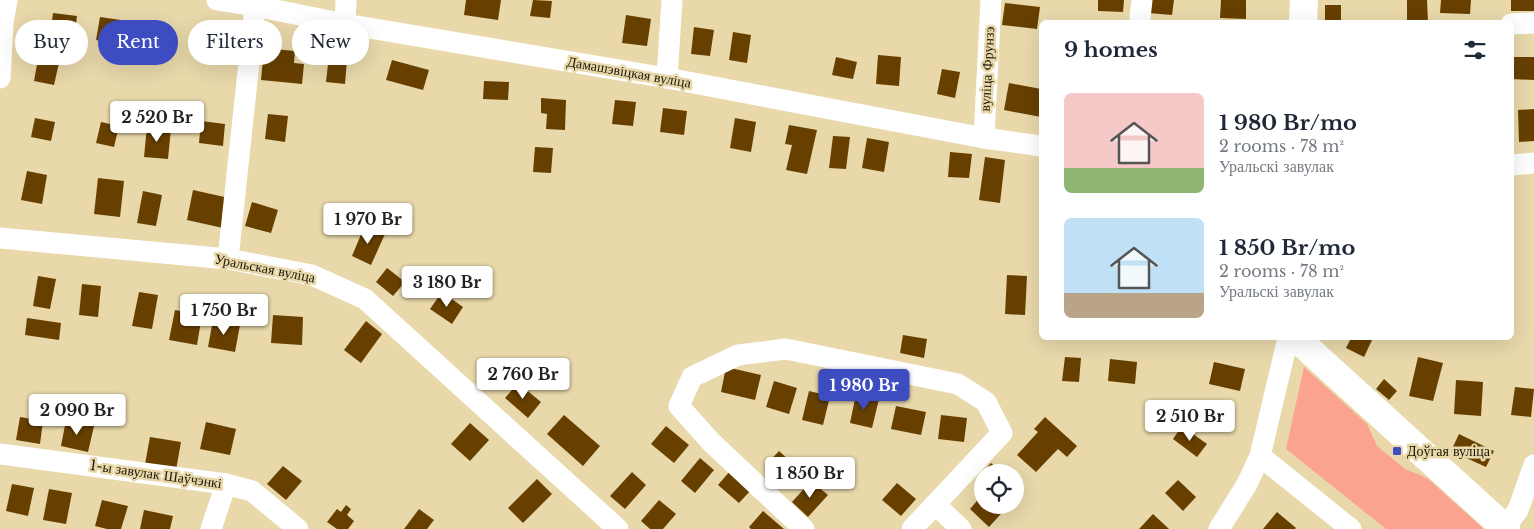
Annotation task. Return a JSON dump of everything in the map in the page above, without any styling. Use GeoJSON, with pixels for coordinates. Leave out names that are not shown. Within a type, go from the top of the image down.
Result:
{"type":"FeatureCollection","features":[{"type":"Feature","properties":{"kind":"main road"},"geometry":{"type":"LineString","coordinates":[[1303,20],[1304,0]]}},
{"type":"Feature","properties":{"kind":"main road"},"geometry":{"type":"LineString","coordinates":[[1298,340],[1506,528]]}},
{"type":"Feature","properties":{"kind":"street"},"geometry":{"type":"LineString","coordinates":[[0,78],[3,23],[7,0]]}},
{"type":"Feature","properties":{"kind":"street","name":"Дамашэвіцкая вуліца"},"geometry":{"type":"LineString","coordinates":[[217,0],[325,20]]}},
{"type":"Feature","properties":{"kind":"street"},"geometry":{"type":"LineString","coordinates":[[345,20],[346,0]]}},
{"type":"Feature","properties":{"kind":"street"},"geometry":{"type":"LineString","coordinates":[[667,78],[672,0]]}},
{"type":"Feature","properties":{"kind":"street","name":"вуліца Фрунзэ"},"geometry":{"type":"LineString","coordinates":[[984,138],[991,0]]}},
{"type":"Feature","properties":{"kind":"street"},"geometry":{"type":"LineString","coordinates":[[228,259],[256,6]]}},
{"type":"Feature","properties":{"kind":"street"},"geometry":{"type":"LineString","coordinates":[[1514,24],[1534,24]]}},
{"type":"Feature","properties":{"kind":"street","name":"Дамашэвіцкая вуліца"},"geometry":{"type":"LineString","coordinates":[[369,28],[667,78],[984,138],[1039,146]]}},
{"type":"Feature","properties":{"kind":"street"},"geometry":{"type":"LineString","coordinates":[[1514,165],[1534,163]]}},
{"type":"Feature","properties":{"kind":"street","name":"Уральская вуліца"},"geometry":{"type":"LineString","coordinates":[[0,238],[228,259],[312,275],[365,298],[618,529]]}},
{"type":"Feature","properties":{"kind":"street"},"geometry":{"type":"LineString","coordinates":[[1219,529],[1247,484],[1260,456],[1288,340]]}},
{"type":"Feature","properties":{"kind":"street"},"geometry":{"type":"LineString","coordinates":[[804,529],[711,442],[679,406],[692,377],[738,355],[786,350],[958,384],[986,402],[1002,433],[912,529]]}},
{"type":"Feature","properties":{"kind":"street","name":"1-ы завулак Шаўчэнкі"},"geometry":{"type":"LineString","coordinates":[[0,454],[226,484],[252,490],[298,529]]}},
{"type":"Feature","properties":{"kind":"street"},"geometry":{"type":"LineString","coordinates":[[1260,456],[1351,529]]}},
{"type":"Feature","properties":{"kind":"street"},"geometry":{"type":"LineString","coordinates":[[1506,528],[1518,510],[1534,465]]}},
{"type":"Feature","properties":{"kind":"street"},"geometry":{"type":"LineString","coordinates":[[211,529],[226,484]]}},
{"type":"Feature","properties":{"kind":"street"},"geometry":{"type":"LineString","coordinates":[[935,504],[961,529]]}},
{"type":"Feature","properties":{"kind":"shaded area"},"geometry":{"type":"Polygon","coordinates":[[[1304,367],[1367,424],[1377,446],[1405,469],[1427,478],[1484,529],[1386,529],[1286,449],[1304,367]]]}},
{"type":"Feature","properties":{"kind":"building"},"geometry":{"type":"Polygon","coordinates":[[[466,0],[501,0],[498,20],[464,15],[466,0]]]}},
{"type":"Feature","properties":{"kind":"building"},"geometry":{"type":"Polygon","coordinates":[[[533,0],[552,1],[550,18],[530,16],[533,0]]]}},
{"type":"Feature","properties":{"kind":"building"},"geometry":{"type":"Polygon","coordinates":[[[1098,0],[1124,0],[1123,12],[1098,11],[1098,0]]]}},
{"type":"Feature","properties":{"kind":"building"},"geometry":{"type":"Polygon","coordinates":[[[1149,0],[1174,0],[1172,15],[1148,13],[1149,0]]]}},
{"type":"Feature","properties":{"kind":"building"},"geometry":{"type":"Polygon","coordinates":[[[1221,0],[1246,0],[1246,19],[1220,18],[1221,0]]]}},
{"type":"Feature","properties":{"kind":"building"},"geometry":{"type":"Polygon","coordinates":[[[1407,0],[1427,0],[1428,20],[1407,20],[1407,0]]]}},
{"type":"Feature","properties":{"kind":"building"},"geometry":{"type":"Polygon","coordinates":[[[1441,0],[1471,0],[1470,14],[1440,13],[1441,0]]]}},
{"type":"Feature","properties":{"kind":"building"},"geometry":{"type":"Polygon","coordinates":[[[1511,0],[1534,0],[1534,11],[1511,11],[1511,0]]]}},
{"type":"Feature","properties":{"kind":"building"},"geometry":{"type":"Polygon","coordinates":[[[1005,3],[1040,7],[1037,29],[1002,25],[1005,3]]]}},
{"type":"Feature","properties":{"kind":"building"},"geometry":{"type":"Polygon","coordinates":[[[1325,5],[1341,5],[1341,20],[1325,20],[1325,5]]]}},
{"type":"Feature","properties":{"kind":"building"},"geometry":{"type":"Polygon","coordinates":[[[53,13],[77,16],[76,20],[52,20],[53,13]]]}},
{"type":"Feature","properties":{"kind":"building"},"geometry":{"type":"Polygon","coordinates":[[[626,15],[651,19],[647,46],[622,43],[626,15]]]}},
{"type":"Feature","properties":{"kind":"building"},"geometry":{"type":"Polygon","coordinates":[[[100,17],[121,20],[99,20],[100,17]]]}},
{"type":"Feature","properties":{"kind":"building"},"geometry":{"type":"Polygon","coordinates":[[[694,27],[714,30],[710,56],[691,54],[694,27]]]}},
{"type":"Feature","properties":{"kind":"building"},"geometry":{"type":"Polygon","coordinates":[[[733,32],[751,35],[747,63],[729,60],[733,32]]]}},
{"type":"Feature","properties":{"kind":"building"},"geometry":{"type":"Polygon","coordinates":[[[282,50],[292,51],[292,65],[304,65],[302,84],[261,80],[262,65],[282,65],[282,50]]]}},
{"type":"Feature","properties":{"kind":"building"},"geometry":{"type":"Polygon","coordinates":[[[878,55],[901,57],[899,86],[876,84],[878,55]]]}},
{"type":"Feature","properties":{"kind":"building"},"geometry":{"type":"Polygon","coordinates":[[[836,57],[857,62],[853,79],[832,75],[836,57]]]}},
{"type":"Feature","properties":{"kind":"building"},"geometry":{"type":"Polygon","coordinates":[[[1514,57],[1534,57],[1534,80],[1514,79],[1514,57]]]}},
{"type":"Feature","properties":{"kind":"building"},"geometry":{"type":"Polygon","coordinates":[[[392,60],[429,70],[423,90],[386,80],[392,60]]]}},
{"type":"Feature","properties":{"kind":"building"},"geometry":{"type":"Polygon","coordinates":[[[37,65],[59,65],[54,85],[34,81],[37,65]]]}},
{"type":"Feature","properties":{"kind":"building"},"geometry":{"type":"Polygon","coordinates":[[[328,65],[347,65],[345,84],[326,82],[328,65]]]}},
{"type":"Feature","properties":{"kind":"building"},"geometry":{"type":"Polygon","coordinates":[[[942,69],[960,72],[955,98],[937,94],[942,69]]]}},
{"type":"Feature","properties":{"kind":"building"},"geometry":{"type":"Polygon","coordinates":[[[484,81],[509,82],[508,100],[483,99],[484,81]]]}},
{"type":"Feature","properties":{"kind":"building"},"geometry":{"type":"Polygon","coordinates":[[[1009,83],[1039,89],[1039,117],[1004,110],[1009,83]]]}},
{"type":"Feature","properties":{"kind":"building"},"geometry":{"type":"Polygon","coordinates":[[[541,98],[566,100],[565,130],[546,129],[547,114],[541,113],[541,98]]]}},
{"type":"Feature","properties":{"kind":"building"},"geometry":{"type":"Polygon","coordinates":[[[615,100],[636,102],[633,126],[612,124],[615,100]]]}},
{"type":"Feature","properties":{"kind":"building"},"geometry":{"type":"Polygon","coordinates":[[[663,108],[687,111],[684,135],[660,132],[663,108]]]}},
{"type":"Feature","properties":{"kind":"building"},"geometry":{"type":"Polygon","coordinates":[[[1534,109],[1534,141],[1519,142],[1518,110],[1534,109]]]}},
{"type":"Feature","properties":{"kind":"building"},"geometry":{"type":"Polygon","coordinates":[[[268,114],[288,116],[285,142],[265,139],[268,114]]]}},
{"type":"Feature","properties":{"kind":"building"},"geometry":{"type":"Polygon","coordinates":[[[35,118],[55,122],[51,141],[31,137],[35,118]]]}},
{"type":"Feature","properties":{"kind":"building"},"geometry":{"type":"Polygon","coordinates":[[[735,118],[756,122],[751,152],[730,148],[735,118]]]}},
{"type":"Feature","properties":{"kind":"building"},"geometry":{"type":"Polygon","coordinates":[[[201,121],[225,124],[223,146],[199,143],[201,121]]]}},
{"type":"Feature","properties":{"kind":"building"},"geometry":{"type":"Polygon","coordinates":[[[101,122],[119,126],[114,147],[96,143],[101,122]]]}},
{"type":"Feature","properties":{"kind":"building"},"geometry":{"type":"Polygon","coordinates":[[[789,125],[817,130],[807,174],[786,170],[792,145],[785,144],[789,125]]]}},
{"type":"Feature","properties":{"kind":"building"},"geometry":{"type":"Polygon","coordinates":[[[147,126],[171,129],[168,159],[144,157],[147,126]]]}},
{"type":"Feature","properties":{"kind":"building"},"geometry":{"type":"Polygon","coordinates":[[[833,136],[850,137],[846,169],[829,168],[833,136]]]}},
{"type":"Feature","properties":{"kind":"building"},"geometry":{"type":"Polygon","coordinates":[[[867,138],[889,142],[884,172],[862,168],[867,138]]]}},
{"type":"Feature","properties":{"kind":"building"},"geometry":{"type":"Polygon","coordinates":[[[535,147],[553,148],[551,173],[533,172],[535,147]]]}},
{"type":"Feature","properties":{"kind":"building"},"geometry":{"type":"Polygon","coordinates":[[[950,152],[972,154],[969,178],[948,177],[950,152]]]}},
{"type":"Feature","properties":{"kind":"building"},"geometry":{"type":"Polygon","coordinates":[[[985,157],[1005,160],[1000,203],[979,200],[985,157]]]}},
{"type":"Feature","properties":{"kind":"building"},"geometry":{"type":"Polygon","coordinates":[[[27,171],[47,175],[42,204],[21,200],[27,171]]]}},
{"type":"Feature","properties":{"kind":"building"},"geometry":{"type":"Polygon","coordinates":[[[98,178],[124,181],[120,217],[94,214],[98,178]]]}},
{"type":"Feature","properties":{"kind":"building"},"geometry":{"type":"Polygon","coordinates":[[[193,190],[229,198],[223,228],[187,220],[193,190]]]}},
{"type":"Feature","properties":{"kind":"building"},"geometry":{"type":"Polygon","coordinates":[[[143,191],[162,195],[156,226],[137,223],[143,191]]]}},
{"type":"Feature","properties":{"kind":"building"},"geometry":{"type":"Polygon","coordinates":[[[252,202],[278,210],[271,233],[245,226],[252,202]]]}},
{"type":"Feature","properties":{"kind":"building"},"geometry":{"type":"Polygon","coordinates":[[[365,225],[385,234],[371,265],[352,256],[365,225]]]}},
{"type":"Feature","properties":{"kind":"building"},"geometry":{"type":"Polygon","coordinates":[[[387,268],[405,282],[393,296],[376,282],[387,268]]]}},
{"type":"Feature","properties":{"kind":"building"},"geometry":{"type":"Polygon","coordinates":[[[1007,275],[1027,276],[1025,315],[1005,314],[1007,275]]]}},
{"type":"Feature","properties":{"kind":"building"},"geometry":{"type":"Polygon","coordinates":[[[38,276],[56,279],[50,309],[33,306],[38,276]]]}},
{"type":"Feature","properties":{"kind":"building"},"geometry":{"type":"Polygon","coordinates":[[[82,284],[101,286],[98,317],[79,315],[82,284]]]}},
{"type":"Feature","properties":{"kind":"building"},"geometry":{"type":"Polygon","coordinates":[[[139,292],[158,295],[152,329],[132,326],[139,292]]]}},
{"type":"Feature","properties":{"kind":"building"},"geometry":{"type":"Polygon","coordinates":[[[442,292],[463,307],[452,324],[430,309],[442,292]]]}},
{"type":"Feature","properties":{"kind":"building"},"geometry":{"type":"Polygon","coordinates":[[[175,310],[202,315],[197,345],[169,340],[175,310]]]}},
{"type":"Feature","properties":{"kind":"building"},"geometry":{"type":"Polygon","coordinates":[[[273,315],[303,317],[302,345],[271,343],[273,315]]]}},
{"type":"Feature","properties":{"kind":"building"},"geometry":{"type":"Polygon","coordinates":[[[27,318],[61,323],[59,340],[25,335],[27,318]]]}},
{"type":"Feature","properties":{"kind":"building"},"geometry":{"type":"Polygon","coordinates":[[[213,320],[240,325],[235,352],[208,347],[213,320]]]}},
{"type":"Feature","properties":{"kind":"building"},"geometry":{"type":"Polygon","coordinates":[[[366,321],[382,334],[361,363],[344,350],[366,321]]]}},
{"type":"Feature","properties":{"kind":"building"},"geometry":{"type":"Polygon","coordinates":[[[903,335],[927,339],[924,358],[900,353],[903,335]]]}},
{"type":"Feature","properties":{"kind":"building"},"geometry":{"type":"Polygon","coordinates":[[[1350,340],[1372,340],[1364,357],[1346,348],[1350,340]]]}},
{"type":"Feature","properties":{"kind":"building"},"geometry":{"type":"Polygon","coordinates":[[[1065,357],[1081,358],[1079,382],[1062,381],[1065,357]]]}},
{"type":"Feature","properties":{"kind":"building"},"geometry":{"type":"Polygon","coordinates":[[[1418,357],[1443,363],[1433,401],[1409,396],[1418,357]]]}},
{"type":"Feature","properties":{"kind":"building"},"geometry":{"type":"Polygon","coordinates":[[[1110,359],[1137,362],[1135,384],[1108,381],[1110,359]]]}},
{"type":"Feature","properties":{"kind":"building"},"geometry":{"type":"Polygon","coordinates":[[[1214,362],[1245,369],[1240,391],[1209,384],[1214,362]]]}},
{"type":"Feature","properties":{"kind":"building"},"geometry":{"type":"Polygon","coordinates":[[[726,367],[761,375],[755,400],[721,392],[726,367]]]}},
{"type":"Feature","properties":{"kind":"building"},"geometry":{"type":"Polygon","coordinates":[[[1384,379],[1397,391],[1389,400],[1376,389],[1384,379]]]}},
{"type":"Feature","properties":{"kind":"building"},"geometry":{"type":"Polygon","coordinates":[[[1456,380],[1483,382],[1481,416],[1454,414],[1456,380]]]}},
{"type":"Feature","properties":{"kind":"building"},"geometry":{"type":"Polygon","coordinates":[[[774,381],[797,388],[789,414],[766,407],[774,381]]]}},
{"type":"Feature","properties":{"kind":"building"},"geometry":{"type":"Polygon","coordinates":[[[518,383],[541,402],[528,418],[505,398],[518,383]]]}},
{"type":"Feature","properties":{"kind":"building"},"geometry":{"type":"Polygon","coordinates":[[[1515,387],[1534,389],[1531,417],[1511,415],[1515,387]]]}},
{"type":"Feature","properties":{"kind":"building"},"geometry":{"type":"Polygon","coordinates":[[[809,391],[830,396],[823,425],[802,420],[809,391]]]}},
{"type":"Feature","properties":{"kind":"building"},"geometry":{"type":"Polygon","coordinates":[[[856,394],[879,399],[872,428],[850,423],[856,394]]]}},
{"type":"Feature","properties":{"kind":"building"},"geometry":{"type":"Polygon","coordinates":[[[896,406],[926,412],[921,435],[891,429],[896,406]]]}},
{"type":"Feature","properties":{"kind":"building"},"geometry":{"type":"Polygon","coordinates":[[[564,415],[600,446],[583,466],[547,434],[564,415]]]}},
{"type":"Feature","properties":{"kind":"building"},"geometry":{"type":"Polygon","coordinates":[[[941,415],[967,418],[964,442],[938,439],[941,415]]]}},
{"type":"Feature","properties":{"kind":"building"},"geometry":{"type":"Polygon","coordinates":[[[20,417],[43,421],[40,444],[16,440],[20,417]]]}},
{"type":"Feature","properties":{"kind":"building"},"geometry":{"type":"Polygon","coordinates":[[[1045,417],[1077,446],[1067,457],[1058,449],[1036,472],[1017,455],[1038,432],[1034,429],[1045,417]]]}},
{"type":"Feature","properties":{"kind":"building"},"geometry":{"type":"Polygon","coordinates":[[[66,420],[94,426],[88,452],[61,446],[66,420]]]}},
{"type":"Feature","properties":{"kind":"building"},"geometry":{"type":"Polygon","coordinates":[[[206,422],[236,429],[230,455],[200,449],[206,422]]]}},
{"type":"Feature","properties":{"kind":"building"},"geometry":{"type":"Polygon","coordinates":[[[470,423],[489,440],[470,461],[451,444],[470,423]]]}},
{"type":"Feature","properties":{"kind":"building"},"geometry":{"type":"Polygon","coordinates":[[[666,426],[689,445],[674,463],[651,444],[666,426]]]}},
{"type":"Feature","properties":{"kind":"building"},"geometry":{"type":"Polygon","coordinates":[[[1182,426],[1207,444],[1197,457],[1173,439],[1182,426]]]}},
{"type":"Feature","properties":{"kind":"building"},"geometry":{"type":"Polygon","coordinates":[[[1459,434],[1494,451],[1486,467],[1451,451],[1459,434]]]}},
{"type":"Feature","properties":{"kind":"building"},"geometry":{"type":"Polygon","coordinates":[[[150,437],[181,442],[176,470],[145,464],[150,437]]]}},
{"type":"Feature","properties":{"kind":"building"},"geometry":{"type":"Polygon","coordinates":[[[779,451],[801,471],[787,487],[765,466],[779,451]]]}},
{"type":"Feature","properties":{"kind":"building"},"geometry":{"type":"Polygon","coordinates":[[[700,458],[714,470],[695,493],[681,481],[700,458]]]}},
{"type":"Feature","properties":{"kind":"building"},"geometry":{"type":"Polygon","coordinates":[[[283,466],[302,481],[286,500],[267,484],[283,466]]]}},
{"type":"Feature","properties":{"kind":"building"},"geometry":{"type":"Polygon","coordinates":[[[730,471],[751,490],[739,503],[718,485],[730,471]]]}},
{"type":"Feature","properties":{"kind":"building"},"geometry":{"type":"Polygon","coordinates":[[[632,472],[646,485],[625,509],[610,496],[632,472]]]}},
{"type":"Feature","properties":{"kind":"building"},"geometry":{"type":"Polygon","coordinates":[[[537,479],[552,494],[523,523],[508,508],[537,479]]]}},
{"type":"Feature","properties":{"kind":"building"},"geometry":{"type":"Polygon","coordinates":[[[1178,480],[1196,497],[1183,511],[1165,493],[1178,480]]]}},
{"type":"Feature","properties":{"kind":"building"},"geometry":{"type":"Polygon","coordinates":[[[811,481],[828,495],[808,517],[792,502],[811,481]]]}},
{"type":"Feature","properties":{"kind":"building"},"geometry":{"type":"Polygon","coordinates":[[[897,483],[916,499],[901,516],[882,500],[897,483]]]}},
{"type":"Feature","properties":{"kind":"building"},"geometry":{"type":"Polygon","coordinates":[[[12,484],[34,488],[28,516],[6,511],[12,484]]]}},
{"type":"Feature","properties":{"kind":"building"},"geometry":{"type":"Polygon","coordinates":[[[49,489],[72,493],[66,524],[43,520],[49,489]]]}},
{"type":"Feature","properties":{"kind":"building"},"geometry":{"type":"Polygon","coordinates":[[[102,500],[128,506],[121,529],[107,529],[95,526],[102,500]]]}},
{"type":"Feature","properties":{"kind":"building"},"geometry":{"type":"Polygon","coordinates":[[[659,500],[676,514],[663,529],[650,529],[641,521],[659,500]]]}},
{"type":"Feature","properties":{"kind":"building"},"geometry":{"type":"Polygon","coordinates":[[[974,504],[974,513],[970,509],[974,504]]]}},
{"type":"Feature","properties":{"kind":"building"},"geometry":{"type":"Polygon","coordinates":[[[346,505],[351,509],[347,515],[354,521],[348,529],[337,529],[327,522],[337,509],[341,512],[346,505]]]}},
{"type":"Feature","properties":{"kind":"building"},"geometry":{"type":"Polygon","coordinates":[[[419,509],[434,520],[427,529],[404,529],[419,509]]]}},
{"type":"Feature","properties":{"kind":"building"},"geometry":{"type":"Polygon","coordinates":[[[144,510],[173,516],[170,529],[140,529],[144,510]]]}},
{"type":"Feature","properties":{"kind":"building"},"geometry":{"type":"Polygon","coordinates":[[[763,511],[784,529],[751,529],[749,527],[763,511]]]}},
{"type":"Feature","properties":{"kind":"building"},"geometry":{"type":"Polygon","coordinates":[[[1277,512],[1296,528],[1263,529],[1277,512]]]}},
{"type":"Feature","properties":{"kind":"building"},"geometry":{"type":"Polygon","coordinates":[[[975,514],[1001,514],[989,527],[975,514]]]}},
{"type":"Feature","properties":{"kind":"building"},"geometry":{"type":"Polygon","coordinates":[[[1153,514],[1169,529],[1139,529],[1153,514]]]}},
{"type":"Feature","properties":{"kind":"place","name":"Доўгая вуліца"},"geometry":{"type":"Point","coordinates":[1397,451]}}]}
